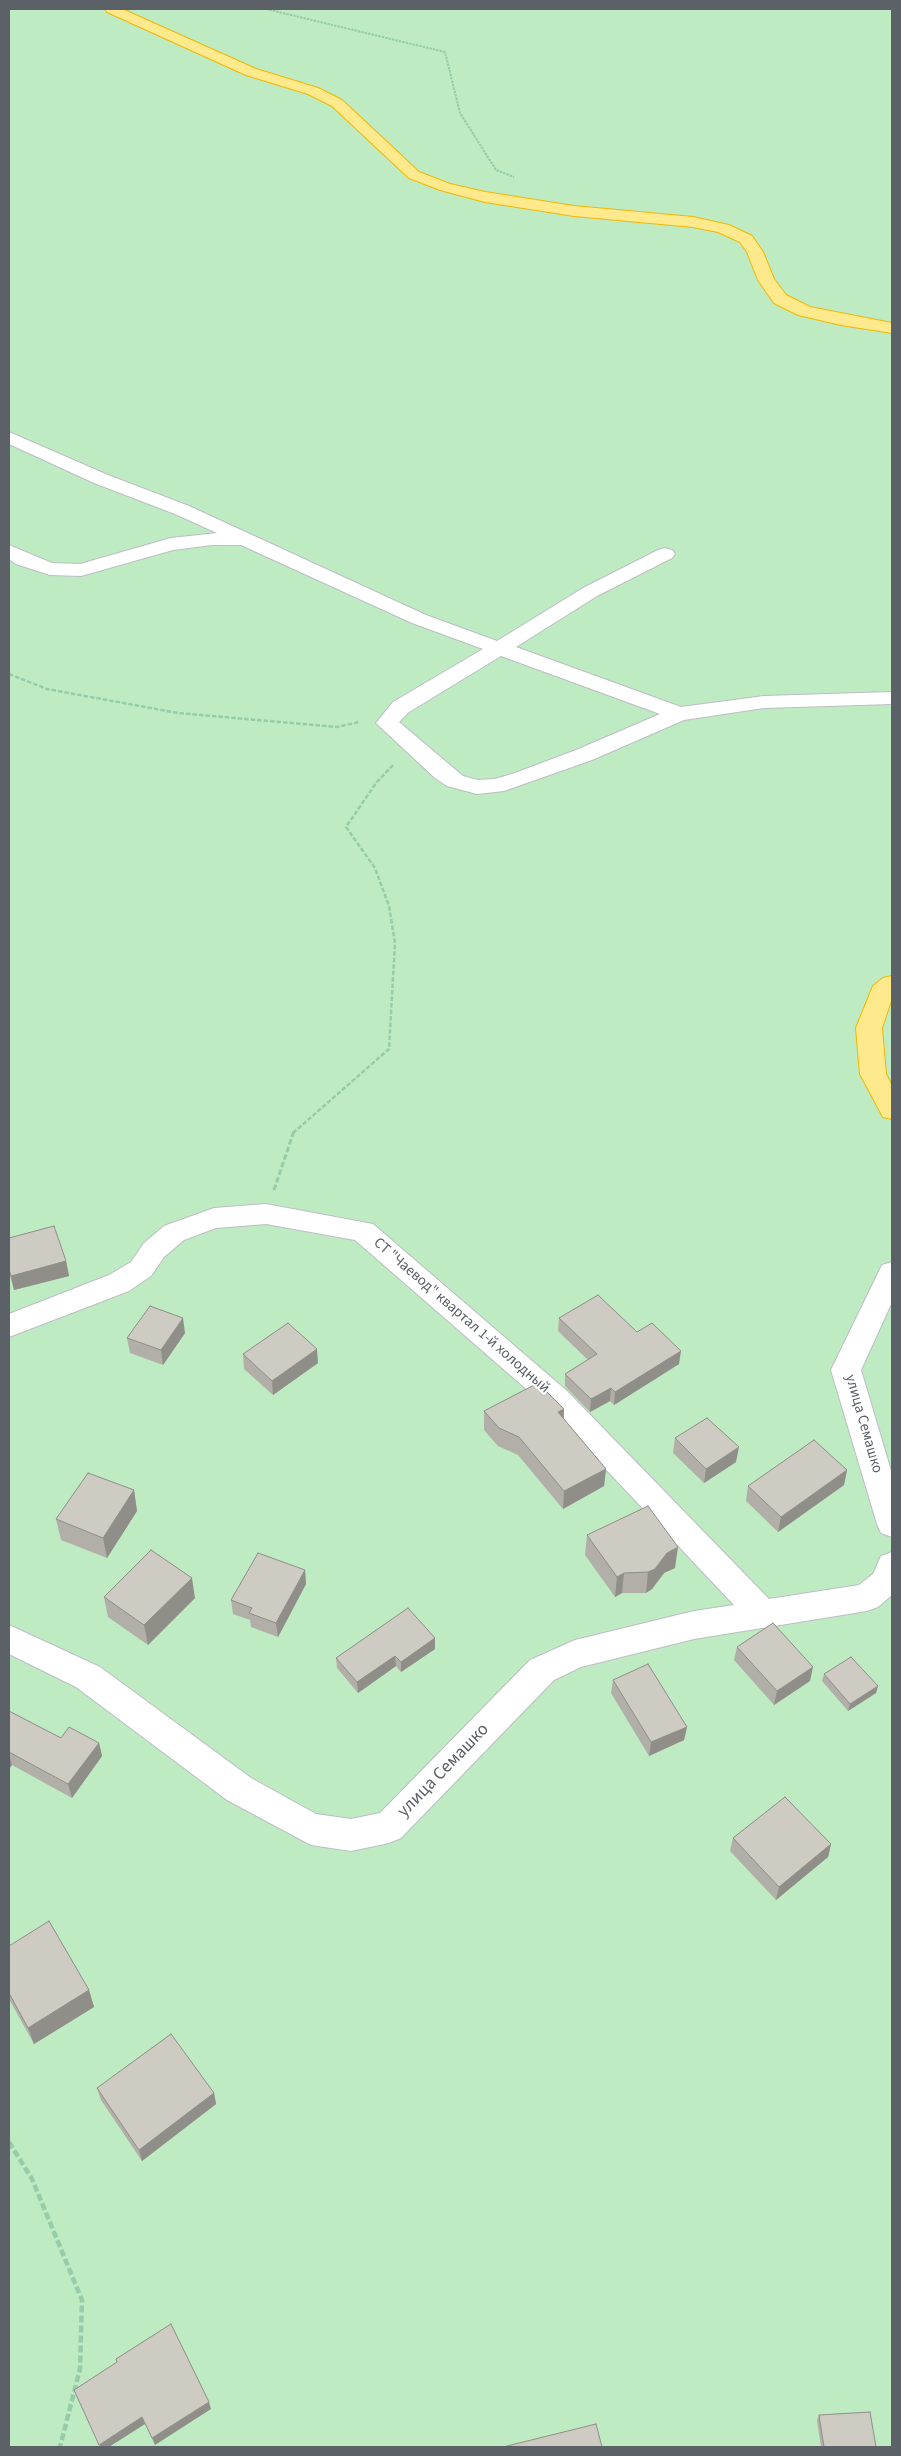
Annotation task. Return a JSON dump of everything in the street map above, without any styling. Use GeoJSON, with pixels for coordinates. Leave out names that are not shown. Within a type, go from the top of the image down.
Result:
{"type":"FeatureCollection","features":[{"type":"Feature","properties":{"kind":"highway"},"geometry":{"type":"LineString","coordinates":[[112,9],[251,72],[313,91],[337,104],[414,175],[445,187],[485,197],[574,211],[693,222],[723,228],[746,239],[756,252],[766,280],[780,300],[804,311],[841,320],[892,328]]}},
{"type":"Feature","properties":{"kind":"highway"},"geometry":{"type":"LineString","coordinates":[[892,984],[882,992],[869,1028],[873,1074],[892,1110]]}},
{"type":"Feature","properties":{"kind":"street"},"geometry":{"type":"LineString","coordinates":[[9,437],[101,479],[182,510],[419,619],[679,714]]}},
{"type":"Feature","properties":{"kind":"street"},"geometry":{"type":"LineString","coordinates":[[9,550],[23,560],[50,569],[81,570],[171,544],[212,539],[246,539]]}},
{"type":"Feature","properties":{"kind":"street"},"geometry":{"type":"LineString","coordinates":[[665,554],[590,592],[402,707],[387,723],[455,781],[477,787],[496,786],[523,778],[584,755],[679,714],[764,702],[892,698]]}},
{"type":"Feature","properties":{"kind":"street","name":"СТ \"Чаевод\" квартал 1-й холодный"},"geometry":{"type":"LineString","coordinates":[[9,1326],[119,1283],[141,1269],[154,1250],[174,1234],[214,1218],[266,1214],[364,1231],[557,1399],[764,1615]]}},
{"type":"Feature","properties":{"kind":"street","name":"улица Семашко"},"geometry":{"type":"LineString","coordinates":[[892,1273],[846,1370],[892,1524]]}},
{"type":"Feature","properties":{"kind":"street","name":"улица Семашко"},"geometry":{"type":"LineString","coordinates":[[9,1639],[88,1677],[240,1789],[311,1829],[351,1835],[389,1828],[542,1670],[574,1654],[694,1625],[764,1615],[867,1596],[890,1578]]}},
{"type":"Feature","properties":{"kind":"path"},"geometry":{"type":"LineString","coordinates":[[266,9],[445,52],[460,113],[496,170],[514,178]]}},
{"type":"Feature","properties":{"kind":"path"},"geometry":{"type":"LineString","coordinates":[[9,674],[47,689],[178,713],[337,727],[364,721],[387,723]]}},
{"type":"Feature","properties":{"kind":"path"},"geometry":{"type":"LineString","coordinates":[[266,1214],[293,1132],[389,1049],[395,943],[389,906],[375,868],[346,827],[376,783],[412,746]]}},
{"type":"Feature","properties":{"kind":"path"},"geometry":{"type":"LineString","coordinates":[[9,2142],[32,2179],[82,2300],[80,2369],[60,2447]]}},
{"type":"Feature","properties":{"kind":"green space"},"geometry":{"type":"Polygon","coordinates":[[[9,9],[892,9],[892,2447],[9,2447],[9,9]]]}},
{"type":"Feature","properties":{"kind":"building"},"geometry":{"type":"Polygon","coordinates":[[[54,1226],[66,1261],[11,1276],[9,1269],[9,1238],[54,1226]]]}},
{"type":"Feature","properties":{"kind":"building"},"geometry":{"type":"Polygon","coordinates":[[[598,1295],[637,1332],[652,1323],[681,1351],[615,1392],[611,1388],[591,1399],[565,1374],[597,1354],[559,1318],[598,1295]]]}},
{"type":"Feature","properties":{"kind":"building"},"geometry":{"type":"Polygon","coordinates":[[[150,1306],[183,1318],[161,1350],[127,1338],[150,1306]]]}},
{"type":"Feature","properties":{"kind":"building"},"geometry":{"type":"Polygon","coordinates":[[[288,1323],[317,1349],[272,1381],[243,1354],[288,1323]]]}},
{"type":"Feature","properties":{"kind":"building"},"geometry":{"type":"Polygon","coordinates":[[[538,1383],[564,1409],[558,1412],[606,1469],[564,1491],[519,1437],[499,1428],[484,1411],[538,1383]]]}},
{"type":"Feature","properties":{"kind":"building"},"geometry":{"type":"Polygon","coordinates":[[[707,1418],[739,1447],[706,1469],[675,1438],[707,1418]]]}},
{"type":"Feature","properties":{"kind":"building"},"geometry":{"type":"Polygon","coordinates":[[[814,1440],[847,1470],[781,1517],[748,1486],[814,1440]]]}},
{"type":"Feature","properties":{"kind":"building"},"geometry":{"type":"Polygon","coordinates":[[[88,1473],[134,1490],[103,1538],[56,1519],[88,1473]]]}},
{"type":"Feature","properties":{"kind":"building"},"geometry":{"type":"Polygon","coordinates":[[[648,1506],[678,1547],[667,1553],[655,1569],[648,1572],[624,1573],[617,1577],[587,1535],[648,1506]]]}},
{"type":"Feature","properties":{"kind":"building"},"geometry":{"type":"Polygon","coordinates":[[[151,1550],[192,1578],[144,1625],[104,1597],[151,1550]]]}},
{"type":"Feature","properties":{"kind":"building"},"geometry":{"type":"Polygon","coordinates":[[[258,1553],[305,1570],[276,1623],[249,1613],[252,1608],[231,1600],[258,1553]]]}},
{"type":"Feature","properties":{"kind":"building"},"geometry":{"type":"Polygon","coordinates":[[[408,1608],[435,1638],[401,1662],[395,1656],[357,1682],[336,1658],[408,1608]]]}},
{"type":"Feature","properties":{"kind":"building"},"geometry":{"type":"Polygon","coordinates":[[[773,1623],[813,1667],[777,1691],[737,1647],[773,1623]]]}},
{"type":"Feature","properties":{"kind":"building"},"geometry":{"type":"Polygon","coordinates":[[[851,1657],[878,1686],[850,1704],[824,1674],[851,1657]]]}},
{"type":"Feature","properties":{"kind":"building"},"geometry":{"type":"Polygon","coordinates":[[[648,1664],[687,1727],[651,1742],[613,1680],[648,1664]]]}},
{"type":"Feature","properties":{"kind":"building"},"geometry":{"type":"Polygon","coordinates":[[[9,1711],[61,1738],[69,1727],[99,1743],[68,1784],[9,1752],[9,1711]]]}},
{"type":"Feature","properties":{"kind":"building"},"geometry":{"type":"Polygon","coordinates":[[[785,1797],[831,1844],[779,1887],[733,1838],[785,1797]]]}},
{"type":"Feature","properties":{"kind":"building"},"geometry":{"type":"Polygon","coordinates":[[[49,1921],[89,1990],[28,2028],[9,1993],[9,1946],[49,1921]]]}},
{"type":"Feature","properties":{"kind":"building"},"geometry":{"type":"Polygon","coordinates":[[[171,2034],[214,2093],[139,2150],[97,2088],[171,2034]]]}},
{"type":"Feature","properties":{"kind":"building"},"geometry":{"type":"Polygon","coordinates":[[[171,2324],[209,2402],[152,2438],[142,2417],[99,2445],[74,2390],[117,2362],[116,2359],[171,2324]]]}},
{"type":"Feature","properties":{"kind":"building"},"geometry":{"type":"Polygon","coordinates":[[[870,2412],[876,2447],[824,2447],[819,2415],[870,2412]]]}},
{"type":"Feature","properties":{"kind":"building"},"geometry":{"type":"Polygon","coordinates":[[[596,2424],[602,2447],[503,2447],[596,2424]]]}}]}
